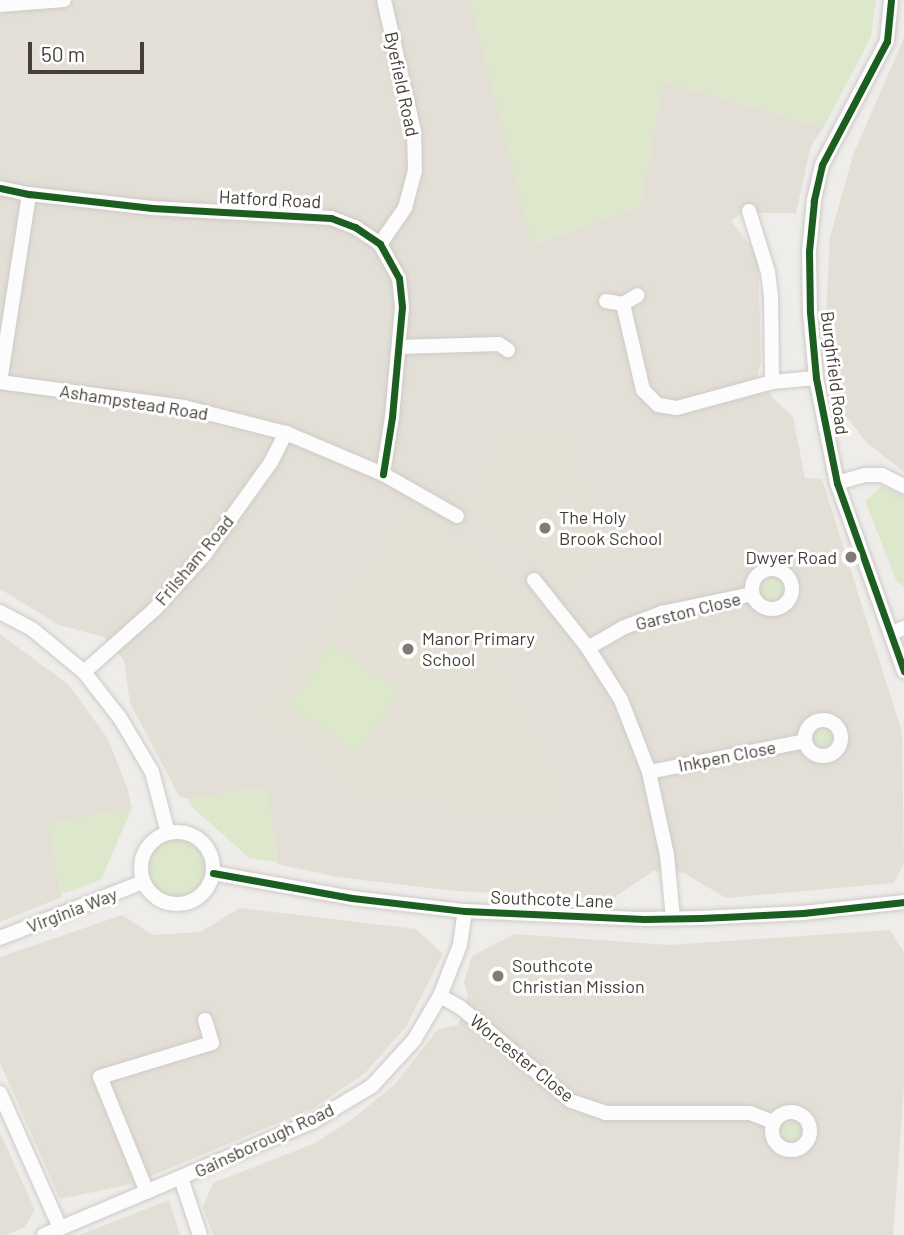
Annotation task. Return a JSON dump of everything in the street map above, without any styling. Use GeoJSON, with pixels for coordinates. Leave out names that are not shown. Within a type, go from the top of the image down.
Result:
{"type":"FeatureCollection","features":[{"type":"Feature","properties":{"kind":"street"},"geometry":{"type":"LineString","coordinates":[[0,5],[64,0]]}},
{"type":"Feature","properties":{"kind":"street","name":"Byefield Road"},"geometry":{"type":"LineString","coordinates":[[380,244],[405,208],[415,171],[415,131],[384,0]]}},
{"type":"Feature","properties":{"kind":"street","name":"Burghfield Road"},"geometry":{"type":"LineString","coordinates":[[891,0],[887,41],[869,79],[830,146],[814,201],[809,251],[816,378],[836,483],[897,631],[904,671]]}},
{"type":"Feature","properties":{"kind":"street","name":"Hatford Road"},"geometry":{"type":"LineString","coordinates":[[0,188],[29,194],[152,208],[331,218],[355,227],[380,244],[398,278],[402,307],[383,474]]}},
{"type":"Feature","properties":{"kind":"street"},"geometry":{"type":"LineString","coordinates":[[0,382],[29,194]]}},
{"type":"Feature","properties":{"kind":"street"},"geometry":{"type":"LineString","coordinates":[[749,211],[768,272],[772,382]]}},
{"type":"Feature","properties":{"kind":"street"},"geometry":{"type":"LineString","coordinates":[[606,301],[623,304],[638,295]]}},
{"type":"Feature","properties":{"kind":"street"},"geometry":{"type":"LineString","coordinates":[[623,304],[643,390],[658,405],[677,408],[772,382],[816,378]]}},
{"type":"Feature","properties":{"kind":"street"},"geometry":{"type":"LineString","coordinates":[[399,347],[499,344],[508,349]]}},
{"type":"Feature","properties":{"kind":"street","name":"Ashampstead Road"},"geometry":{"type":"LineString","coordinates":[[0,382],[184,407],[286,433],[383,474],[457,516]]}},
{"type":"Feature","properties":{"kind":"street","name":"Frilsham Road"},"geometry":{"type":"LineString","coordinates":[[84,672],[155,609],[205,554],[271,462],[286,433]]}},
{"type":"Feature","properties":{"kind":"street"},"geometry":{"type":"LineString","coordinates":[[836,483],[865,475],[882,475],[904,486]]}},
{"type":"Feature","properties":{"kind":"street"},"geometry":{"type":"LineString","coordinates":[[534,580],[588,648],[621,700],[649,772],[667,855],[673,918]]}},
{"type":"Feature","properties":{"kind":"street","name":"Garston Close"},"geometry":{"type":"LineString","coordinates":[[588,648],[622,628],[662,613],[752,594]]}},
{"type":"Feature","properties":{"kind":"street"},"geometry":{"type":"LineString","coordinates":[[0,612],[32,629],[84,672],[120,718],[152,772],[168,833]]}},
{"type":"Feature","properties":{"kind":"street","name":"Inkpen Close"},"geometry":{"type":"LineString","coordinates":[[649,772],[805,741]]}},
{"type":"Feature","properties":{"kind":"street"},"geometry":{"type":"LineString","coordinates":[[181,832],[202,842],[213,861],[213,873],[201,896],[183,904],[159,901],[143,882],[140,862],[148,845],[168,833],[181,832]]}},
{"type":"Feature","properties":{"kind":"street","name":"Southcote Lane"},"geometry":{"type":"LineString","coordinates":[[213,873],[352,898],[465,911],[673,918],[803,913],[904,902]]}},
{"type":"Feature","properties":{"kind":"street","name":"Virginia Way"},"geometry":{"type":"LineString","coordinates":[[0,938],[143,882]]}},
{"type":"Feature","properties":{"kind":"street","name":"Gainsborough Road"},"geometry":{"type":"LineString","coordinates":[[44,1235],[312,1122],[372,1086],[414,1040],[440,996],[460,944],[465,911]]}},
{"type":"Feature","properties":{"kind":"street","name":"Worcester Close"},"geometry":{"type":"LineString","coordinates":[[440,996],[460,1007],[572,1101],[605,1113],[750,1113],[774,1122]]}},
{"type":"Feature","properties":{"kind":"street"},"geometry":{"type":"LineString","coordinates":[[147,1192],[100,1077],[212,1043],[205,1020]]}},
{"type":"Feature","properties":{"kind":"street"},"geometry":{"type":"LineString","coordinates":[[0,1093],[60,1228]]}},
{"type":"Feature","properties":{"kind":"street"},"geometry":{"type":"LineString","coordinates":[[181,1178],[200,1235]]}},
{"type":"Feature","properties":{"kind":"shaded area"},"geometry":{"type":"Polygon","coordinates":[[[0,0],[471,0],[533,244],[640,206],[663,81],[824,127],[811,146],[796,213],[741,213],[731,221],[758,255],[761,361],[757,377],[772,397],[793,417],[805,478],[822,479],[902,732],[904,863],[894,883],[726,898],[684,873],[653,871],[612,899],[456,891],[337,877],[277,864],[267,788],[188,799],[179,796],[130,703],[124,660],[104,637],[59,625],[0,589],[0,0]]]}},
{"type":"Feature","properties":{"kind":"shaded area"},"geometry":{"type":"Polygon","coordinates":[[[904,38],[904,472],[867,443],[838,406],[828,376],[826,314],[830,237],[853,155],[904,38]]]}},
{"type":"Feature","properties":{"kind":"shaded area","name":"The Holy Brook School"},"geometry":{"type":"Polygon","coordinates":[[[503,433],[572,436],[600,556],[566,589],[525,549],[467,507],[503,433]]]}},
{"type":"Feature","properties":{"kind":"shaded area","name":"Manor Primary School"},"geometry":{"type":"Polygon","coordinates":[[[408,507],[474,552],[546,619],[492,663],[567,809],[551,818],[387,796],[368,799],[262,711],[392,538],[408,507]]]}},
{"type":"Feature","properties":{"kind":"shaded area"},"geometry":{"type":"Polygon","coordinates":[[[0,634],[69,685],[108,739],[127,787],[132,808],[49,824],[62,897],[0,922],[0,634]]]}},
{"type":"Feature","properties":{"kind":"shaded area"},"geometry":{"type":"Polygon","coordinates":[[[240,908],[416,929],[443,954],[406,1027],[365,1073],[314,1108],[132,1184],[60,1199],[0,1063],[0,957],[122,915],[153,935],[200,932],[240,908]]]}},
{"type":"Feature","properties":{"kind":"shaded area"},"geometry":{"type":"Polygon","coordinates":[[[890,930],[904,952],[904,1088],[893,1235],[213,1235],[203,1207],[213,1183],[315,1143],[351,1120],[394,1085],[438,1029],[458,1025],[468,996],[464,982],[472,956],[515,934],[669,945],[890,930]]]}},
{"type":"Feature","properties":{"kind":"shaded area"},"geometry":{"type":"Polygon","coordinates":[[[0,1132],[35,1210],[25,1227],[6,1235],[0,1235],[0,1132]]]}},
{"type":"Feature","properties":{"kind":"shaded area"},"geometry":{"type":"Polygon","coordinates":[[[169,1200],[180,1235],[79,1235],[169,1200]]]}},
{"type":"Feature","properties":{"kind":"green space"},"geometry":{"type":"Polygon","coordinates":[[[471,0],[876,0],[871,37],[824,127],[663,81],[640,206],[532,244],[471,0]]]}},
{"type":"Feature","properties":{"kind":"green space"},"geometry":{"type":"Polygon","coordinates":[[[882,486],[904,496],[904,587],[896,580],[865,501],[882,486]]]}},
{"type":"Feature","properties":{"kind":"green space"},"geometry":{"type":"Polygon","coordinates":[[[772,579],[779,582],[782,589],[779,596],[772,599],[765,596],[762,589],[765,582],[772,579]]]}},
{"type":"Feature","properties":{"kind":"green space"},"geometry":{"type":"Polygon","coordinates":[[[331,644],[400,690],[358,753],[289,706],[331,644]]]}},
{"type":"Feature","properties":{"kind":"green space"},"geometry":{"type":"Polygon","coordinates":[[[820,729],[828,729],[833,738],[831,745],[820,747],[815,742],[815,734],[820,729]]]}},
{"type":"Feature","properties":{"kind":"green space"},"geometry":{"type":"Polygon","coordinates":[[[268,788],[276,862],[249,858],[192,807],[188,799],[268,788]]]}},
{"type":"Feature","properties":{"kind":"green space"},"geometry":{"type":"Polygon","coordinates":[[[132,808],[101,880],[62,894],[48,824],[132,808]]]}},
{"type":"Feature","properties":{"kind":"green space"},"geometry":{"type":"Polygon","coordinates":[[[177,838],[194,843],[202,851],[207,868],[202,885],[194,893],[177,898],[160,893],[152,885],[147,868],[152,851],[160,843],[177,838]]]}},
{"type":"Feature","properties":{"kind":"green space"},"geometry":{"type":"Polygon","coordinates":[[[790,1121],[797,1124],[800,1131],[797,1138],[790,1141],[783,1138],[780,1131],[783,1124],[790,1121]]]}},
{"type":"Feature","properties":{"kind":"cycle path"},"geometry":{"type":"LineString","coordinates":[[891,0],[887,41],[822,165],[814,201],[809,251],[810,312],[816,378],[837,483],[904,671]]}},
{"type":"Feature","properties":{"kind":"cycle path"},"geometry":{"type":"LineString","coordinates":[[0,188],[29,194],[152,208],[331,218],[355,227],[380,244],[399,278],[402,307],[392,417],[383,474]]}},
{"type":"Feature","properties":{"kind":"cycle path"},"geometry":{"type":"LineString","coordinates":[[213,873],[352,898],[465,911],[644,919],[803,913],[904,902]]}},
{"type":"Feature","properties":{"kind":"place","name":"The Holy Brook School"},"geometry":{"type":"Point","coordinates":[545,528]}},
{"type":"Feature","properties":{"kind":"place","name":"Dwyer Road"},"geometry":{"type":"Point","coordinates":[851,557]}},
{"type":"Feature","properties":{"kind":"place","name":"Manor Primary School"},"geometry":{"type":"Point","coordinates":[408,649]}},
{"type":"Feature","properties":{"kind":"place","name":"Southcote Christian Mission"},"geometry":{"type":"Point","coordinates":[498,976]}}]}
